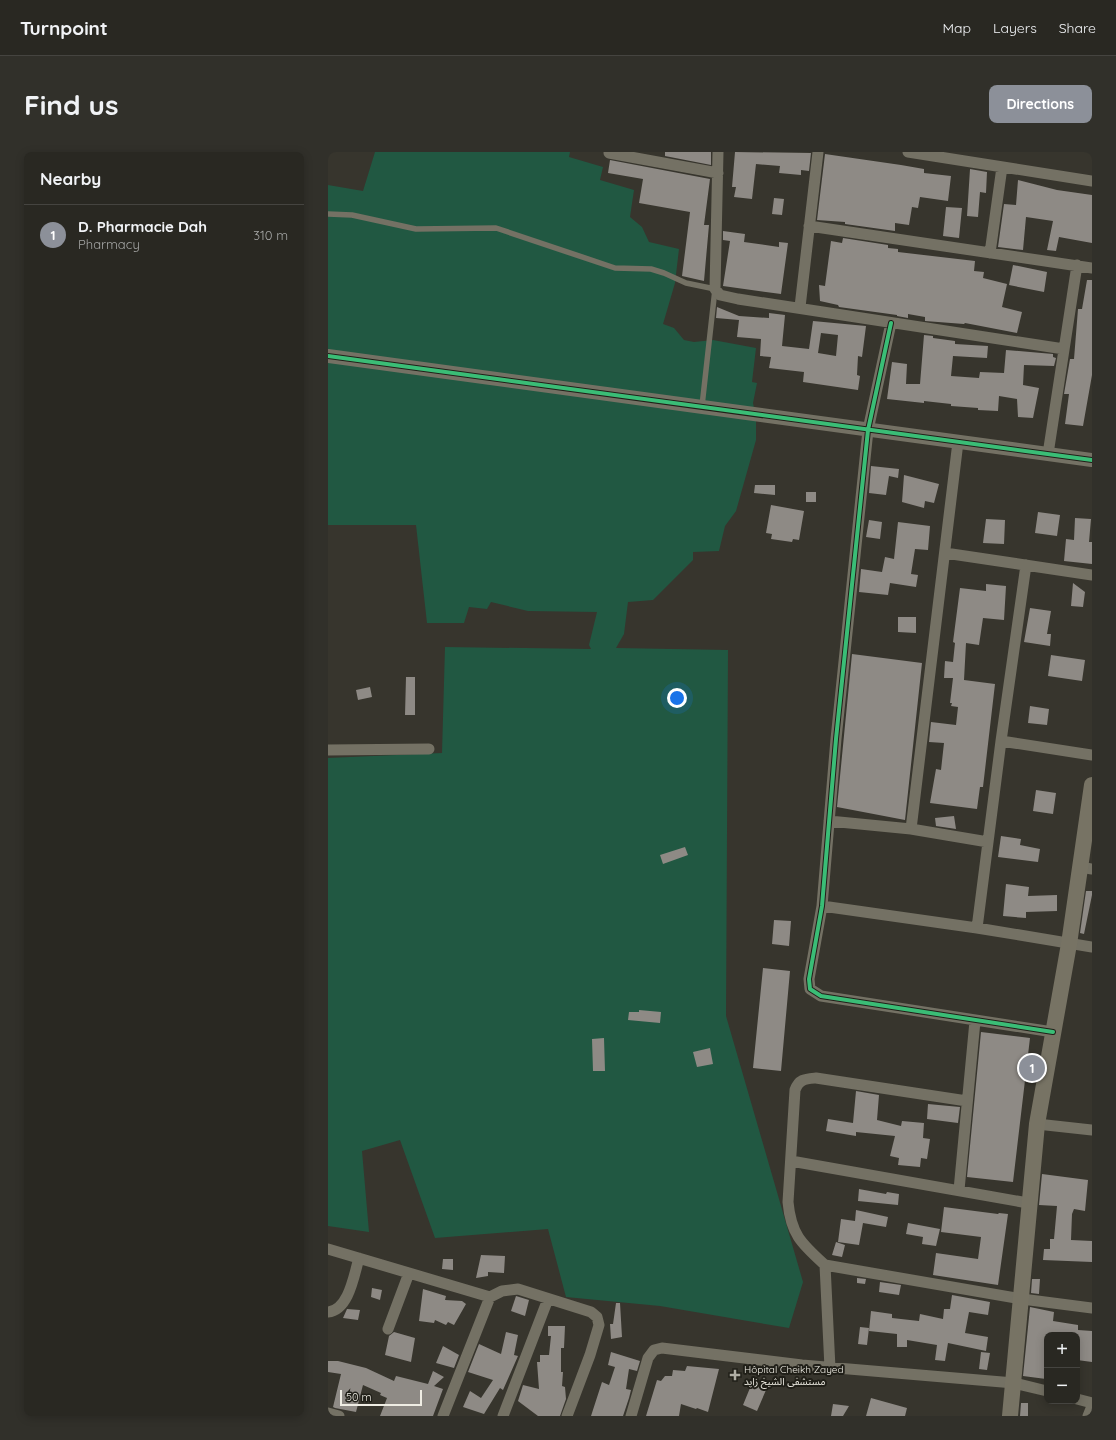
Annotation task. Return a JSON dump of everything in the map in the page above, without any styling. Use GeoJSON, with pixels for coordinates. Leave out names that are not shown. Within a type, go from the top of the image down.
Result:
{"type":"FeatureCollection","features":[{"type":"Feature","properties":{"kind":"main road"},"geometry":{"type":"LineString","coordinates":[[1010,1416],[1022,1299],[1028,1203],[1037,1124],[1069,944],[1086,868],[1092,785]]}},
{"type":"Feature","properties":{"kind":"street"},"geometry":{"type":"LineString","coordinates":[[718,152],[715,289],[720,294],[729,297],[800,307],[891,323],[1064,349]]}},
{"type":"Feature","properties":{"kind":"street"},"geometry":{"type":"LineString","coordinates":[[800,307],[818,152]]}},
{"type":"Feature","properties":{"kind":"street"},"geometry":{"type":"LineString","coordinates":[[909,152],[1092,181]]}},
{"type":"Feature","properties":{"kind":"street"},"geometry":{"type":"LineString","coordinates":[[609,153],[718,173]]}},
{"type":"Feature","properties":{"kind":"street"},"geometry":{"type":"LineString","coordinates":[[990,253],[1002,167]]}},
{"type":"Feature","properties":{"kind":"street"},"geometry":{"type":"LineString","coordinates":[[809,226],[1092,268]]}},
{"type":"Feature","properties":{"kind":"street"},"geometry":{"type":"LineString","coordinates":[[1048,454],[1077,265]]}},
{"type":"Feature","properties":{"kind":"street"},"geometry":{"type":"LineString","coordinates":[[891,323],[868,430],[829,821],[822,906],[809,979],[810,989],[820,996],[1053,1032]]}},
{"type":"Feature","properties":{"kind":"street"},"geometry":{"type":"LineString","coordinates":[[328,356],[1092,460]]}},
{"type":"Feature","properties":{"kind":"street"},"geometry":{"type":"LineString","coordinates":[[911,829],[958,442]]}},
{"type":"Feature","properties":{"kind":"street"},"geometry":{"type":"LineString","coordinates":[[945,553],[1092,575]]}},
{"type":"Feature","properties":{"kind":"street"},"geometry":{"type":"LineString","coordinates":[[977,928],[1001,741],[1026,565]]}},
{"type":"Feature","properties":{"kind":"street"},"geometry":{"type":"LineString","coordinates":[[1001,741],[1092,755]]}},
{"type":"Feature","properties":{"kind":"street"},"geometry":{"type":"LineString","coordinates":[[328,750],[429,749]]}},
{"type":"Feature","properties":{"kind":"street"},"geometry":{"type":"LineString","coordinates":[[829,821],[911,829],[988,842]]}},
{"type":"Feature","properties":{"kind":"street"},"geometry":{"type":"LineString","coordinates":[[822,906],[977,928],[1092,947]]}},
{"type":"Feature","properties":{"kind":"street"},"geometry":{"type":"LineString","coordinates":[[959,1190],[975,1020]]}},
{"type":"Feature","properties":{"kind":"street"},"geometry":{"type":"LineString","coordinates":[[967,1101],[816,1078],[805,1079],[798,1082],[795,1090],[788,1202],[789,1216],[793,1230],[804,1246],[824,1265],[1022,1299],[1092,1308]]}},
{"type":"Feature","properties":{"kind":"street"},"geometry":{"type":"LineString","coordinates":[[1037,1124],[1092,1130]]}},
{"type":"Feature","properties":{"kind":"street"},"geometry":{"type":"LineString","coordinates":[[790,1161],[1028,1203]]}},
{"type":"Feature","properties":{"kind":"street"},"geometry":{"type":"LineString","coordinates":[[328,1249],[490,1297]]}},
{"type":"Feature","properties":{"kind":"street"},"geometry":{"type":"LineString","coordinates":[[328,1312],[334,1311],[344,1302],[359,1258]]}},
{"type":"Feature","properties":{"kind":"street"},"geometry":{"type":"LineString","coordinates":[[824,1265],[830,1368]]}},
{"type":"Feature","properties":{"kind":"street"},"geometry":{"type":"LineString","coordinates":[[388,1329],[409,1273]]}},
{"type":"Feature","properties":{"kind":"street"},"geometry":{"type":"LineString","coordinates":[[443,1416],[490,1297],[502,1291],[518,1289],[591,1312],[597,1317],[599,1325],[590,1355],[566,1416]]}},
{"type":"Feature","properties":{"kind":"street"},"geometry":{"type":"LineString","coordinates":[[503,1416],[548,1299]]}},
{"type":"Feature","properties":{"kind":"street"},"geometry":{"type":"LineString","coordinates":[[631,1416],[648,1358],[654,1350],[662,1348],[830,1368],[1014,1383],[1044,1391]]}},
{"type":"Feature","properties":{"kind":"street"},"geometry":{"type":"LineString","coordinates":[[1080,1400],[1092,1403]]}},
{"type":"Feature","properties":{"kind":"street"},"geometry":{"type":"LineString","coordinates":[[1088,1416],[1092,1406]]}},
{"type":"Feature","properties":{"kind":"street"},"geometry":{"type":"LineString","coordinates":[[328,1413],[339,1416]]}},
{"type":"Feature","properties":{"kind":"lane"},"geometry":{"type":"LineString","coordinates":[[328,214],[352,215],[416,229],[496,228],[615,268],[651,269],[686,283],[715,289],[702,406]]}},
{"type":"Feature","properties":{"kind":"green space"},"geometry":{"type":"Polygon","coordinates":[[[375,152],[570,152],[569,157],[603,167],[600,180],[634,190],[630,217],[642,227],[649,242],[679,249],[675,283],[663,324],[674,328],[684,340],[694,342],[713,340],[756,348],[752,382],[757,383],[753,403],[756,418],[756,440],[736,511],[725,526],[719,551],[693,552],[693,560],[653,600],[628,602],[624,634],[616,648],[728,650],[726,1016],[803,1282],[789,1328],[660,1306],[566,1297],[548,1229],[435,1238],[400,1140],[362,1151],[369,1232],[328,1226],[328,758],[442,753],[445,647],[591,649],[589,645],[597,612],[528,611],[491,602],[487,609],[469,607],[464,623],[427,623],[416,525],[328,525],[328,185],[363,191],[375,152]]]}},
{"type":"Feature","properties":{"kind":"building"},"geometry":{"type":"Polygon","coordinates":[[[665,152],[711,152],[711,165],[665,156],[665,152]]]}},
{"type":"Feature","properties":{"kind":"building"},"geometry":{"type":"Polygon","coordinates":[[[735,152],[811,153],[809,171],[801,170],[801,175],[779,173],[780,166],[756,164],[752,199],[734,197],[736,187],[732,187],[735,152]]]}},
{"type":"Feature","properties":{"kind":"building"},"geometry":{"type":"Polygon","coordinates":[[[825,154],[924,169],[924,173],[951,176],[948,201],[920,197],[918,208],[912,207],[909,225],[895,223],[895,231],[845,224],[845,222],[817,220],[825,154]]]}},
{"type":"Feature","properties":{"kind":"building"},"geometry":{"type":"Polygon","coordinates":[[[610,160],[710,179],[704,225],[709,225],[704,281],[682,276],[690,212],[639,203],[643,179],[608,173],[610,160]]]}},
{"type":"Feature","properties":{"kind":"building"},"geometry":{"type":"Polygon","coordinates":[[[970,169],[987,172],[986,193],[980,192],[978,217],[967,216],[970,169]]]}},
{"type":"Feature","properties":{"kind":"building"},"geometry":{"type":"Polygon","coordinates":[[[1018,180],[1057,190],[1092,195],[1092,243],[1059,237],[1056,251],[1047,250],[1053,221],[1026,217],[1023,250],[998,247],[1004,204],[1016,205],[1018,180]]]}},
{"type":"Feature","properties":{"kind":"building"},"geometry":{"type":"Polygon","coordinates":[[[774,198],[784,199],[782,215],[772,214],[774,198]]]}},
{"type":"Feature","properties":{"kind":"building"},"geometry":{"type":"Polygon","coordinates":[[[946,207],[962,208],[959,238],[943,236],[946,207]]]}},
{"type":"Feature","properties":{"kind":"building"},"geometry":{"type":"Polygon","coordinates":[[[723,231],[745,234],[744,242],[779,247],[779,242],[788,243],[781,294],[723,286],[730,241],[723,240],[723,231]]]}},
{"type":"Feature","properties":{"kind":"building"},"geometry":{"type":"Polygon","coordinates":[[[843,238],[888,245],[888,248],[898,249],[898,252],[975,261],[974,271],[984,272],[983,278],[1007,284],[1002,307],[1022,312],[1017,333],[965,323],[925,321],[925,317],[908,314],[908,318],[897,315],[839,307],[838,305],[820,301],[819,285],[825,286],[831,241],[842,243],[843,238]]]}},
{"type":"Feature","properties":{"kind":"building"},"geometry":{"type":"Polygon","coordinates":[[[1013,265],[1047,272],[1044,292],[1009,285],[1013,265]]]}},
{"type":"Feature","properties":{"kind":"building"},"geometry":{"type":"Polygon","coordinates":[[[1087,280],[1092,280],[1092,375],[1083,426],[1065,424],[1069,394],[1064,394],[1070,359],[1074,359],[1078,309],[1082,309],[1087,280]]]}},
{"type":"Feature","properties":{"kind":"building"},"geometry":{"type":"Polygon","coordinates":[[[717,307],[739,316],[769,318],[769,313],[785,315],[782,346],[809,349],[813,321],[866,326],[862,357],[858,356],[857,375],[860,376],[858,390],[803,382],[804,372],[769,368],[771,357],[760,356],[761,339],[737,337],[739,320],[716,318],[717,307]],[[821,333],[818,353],[836,356],[838,335],[821,333]]]}},
{"type":"Feature","properties":{"kind":"building"},"geometry":{"type":"Polygon","coordinates":[[[924,335],[933,336],[933,338],[955,341],[955,344],[988,346],[987,358],[953,356],[951,376],[979,378],[980,372],[1004,373],[1006,350],[1053,354],[1053,357],[1056,358],[1054,366],[1024,365],[1023,385],[1039,388],[1033,418],[1018,417],[1017,399],[999,396],[998,411],[978,410],[978,408],[951,406],[951,404],[924,401],[924,403],[887,399],[892,362],[907,364],[906,384],[920,384],[924,335]]]}},
{"type":"Feature","properties":{"kind":"building"},"geometry":{"type":"Polygon","coordinates":[[[871,466],[899,469],[898,478],[889,476],[886,495],[869,493],[871,466]]]}},
{"type":"Feature","properties":{"kind":"building"},"geometry":{"type":"Polygon","coordinates":[[[904,475],[939,484],[934,503],[925,501],[924,508],[902,502],[904,475]]]}},
{"type":"Feature","properties":{"kind":"building"},"geometry":{"type":"Polygon","coordinates":[[[755,485],[775,485],[775,495],[754,493],[755,485]]]}},
{"type":"Feature","properties":{"kind":"building"},"geometry":{"type":"Polygon","coordinates":[[[806,492],[816,492],[816,502],[806,502],[806,492]]]}},
{"type":"Feature","properties":{"kind":"building"},"geometry":{"type":"Polygon","coordinates":[[[771,505],[804,511],[799,540],[793,539],[792,542],[771,539],[772,534],[766,533],[771,505]]]}},
{"type":"Feature","properties":{"kind":"building"},"geometry":{"type":"Polygon","coordinates":[[[1038,512],[1060,515],[1057,536],[1035,533],[1038,512]]]}},
{"type":"Feature","properties":{"kind":"building"},"geometry":{"type":"Polygon","coordinates":[[[1075,518],[1091,519],[1089,542],[1092,542],[1092,564],[1064,561],[1066,539],[1074,540],[1075,518]]]}},
{"type":"Feature","properties":{"kind":"building"},"geometry":{"type":"Polygon","coordinates":[[[986,519],[1005,520],[1004,544],[983,543],[986,519]]]}},
{"type":"Feature","properties":{"kind":"building"},"geometry":{"type":"Polygon","coordinates":[[[869,520],[882,522],[880,539],[866,537],[869,520]]]}},
{"type":"Feature","properties":{"kind":"building"},"geometry":{"type":"Polygon","coordinates":[[[898,522],[930,526],[928,550],[915,549],[911,574],[918,575],[916,587],[890,583],[888,595],[859,592],[861,569],[882,572],[885,557],[894,559],[898,522]]]}},
{"type":"Feature","properties":{"kind":"building"},"geometry":{"type":"Polygon","coordinates":[[[1073,583],[1085,592],[1083,607],[1071,606],[1073,583]]]}},
{"type":"Feature","properties":{"kind":"building"},"geometry":{"type":"Polygon","coordinates":[[[986,584],[1006,586],[1004,620],[983,618],[979,645],[966,643],[964,680],[995,684],[983,787],[980,787],[977,809],[930,803],[936,769],[941,770],[944,743],[929,742],[931,722],[956,725],[958,707],[951,706],[952,703],[950,703],[953,678],[944,678],[945,661],[953,662],[955,643],[953,642],[960,588],[986,591],[986,584]]]}},
{"type":"Feature","properties":{"kind":"building"},"geometry":{"type":"Polygon","coordinates":[[[1030,608],[1051,611],[1047,634],[1051,634],[1050,646],[1024,642],[1030,608]]]}},
{"type":"Feature","properties":{"kind":"building"},"geometry":{"type":"Polygon","coordinates":[[[898,617],[916,617],[916,633],[898,632],[898,617]]]}},
{"type":"Feature","properties":{"kind":"building"},"geometry":{"type":"Polygon","coordinates":[[[852,654],[922,663],[905,820],[837,807],[852,654]]]}},
{"type":"Feature","properties":{"kind":"building"},"geometry":{"type":"Polygon","coordinates":[[[1051,655],[1085,660],[1082,681],[1048,676],[1051,655]]]}},
{"type":"Feature","properties":{"kind":"building"},"geometry":{"type":"Polygon","coordinates":[[[406,677],[415,677],[415,715],[405,715],[406,677]]]}},
{"type":"Feature","properties":{"kind":"building"},"geometry":{"type":"Polygon","coordinates":[[[370,687],[372,697],[358,700],[356,690],[370,687]]]}},
{"type":"Feature","properties":{"kind":"building"},"geometry":{"type":"Polygon","coordinates":[[[1030,706],[1049,709],[1047,725],[1028,723],[1030,706]]]}},
{"type":"Feature","properties":{"kind":"building"},"geometry":{"type":"Polygon","coordinates":[[[1036,790],[1056,793],[1053,814],[1033,811],[1036,790]]]}},
{"type":"Feature","properties":{"kind":"building"},"geometry":{"type":"Polygon","coordinates":[[[954,816],[956,829],[936,826],[935,818],[954,816]]]}},
{"type":"Feature","properties":{"kind":"building"},"geometry":{"type":"Polygon","coordinates":[[[1001,836],[1021,839],[1020,845],[1040,849],[1038,862],[998,857],[1001,836]]]}},
{"type":"Feature","properties":{"kind":"building"},"geometry":{"type":"Polygon","coordinates":[[[685,847],[688,855],[663,864],[660,855],[685,847]]]}},
{"type":"Feature","properties":{"kind":"building"},"geometry":{"type":"Polygon","coordinates":[[[1006,884],[1029,887],[1028,896],[1057,895],[1057,911],[1026,912],[1026,918],[1003,916],[1006,884]]]}},
{"type":"Feature","properties":{"kind":"building"},"geometry":{"type":"Polygon","coordinates":[[[1086,891],[1092,891],[1092,895],[1084,934],[1080,933],[1086,891]]]}},
{"type":"Feature","properties":{"kind":"building"},"geometry":{"type":"Polygon","coordinates":[[[774,920],[791,921],[789,946],[772,944],[774,920]]]}},
{"type":"Feature","properties":{"kind":"building"},"geometry":{"type":"Polygon","coordinates":[[[763,968],[790,971],[781,1071],[753,1068],[763,968]]]}},
{"type":"Feature","properties":{"kind":"building"},"geometry":{"type":"Polygon","coordinates":[[[639,1010],[661,1012],[660,1023],[628,1020],[629,1012],[639,1012],[639,1010]]]}},
{"type":"Feature","properties":{"kind":"building"},"geometry":{"type":"Polygon","coordinates":[[[981,1032],[1030,1038],[1013,1182],[967,1177],[981,1032]]]}},
{"type":"Feature","properties":{"kind":"building"},"geometry":{"type":"Polygon","coordinates":[[[604,1038],[605,1071],[593,1071],[592,1039],[604,1038]]]}},
{"type":"Feature","properties":{"kind":"building"},"geometry":{"type":"Polygon","coordinates":[[[710,1048],[713,1064],[697,1067],[693,1052],[710,1048]]]}},
{"type":"Feature","properties":{"kind":"building"},"geometry":{"type":"Polygon","coordinates":[[[856,1091],[879,1095],[877,1120],[901,1126],[902,1121],[924,1123],[923,1138],[930,1139],[927,1159],[921,1158],[920,1167],[898,1165],[899,1158],[890,1156],[895,1136],[856,1132],[856,1136],[826,1131],[828,1119],[853,1123],[856,1091]]]}},
{"type":"Feature","properties":{"kind":"building"},"geometry":{"type":"Polygon","coordinates":[[[928,1104],[960,1107],[958,1123],[927,1119],[928,1104]]]}},
{"type":"Feature","properties":{"kind":"building"},"geometry":{"type":"Polygon","coordinates":[[[1042,1174],[1088,1180],[1085,1211],[1074,1209],[1072,1214],[1071,1240],[1092,1241],[1092,1262],[1043,1260],[1044,1249],[1050,1249],[1050,1239],[1054,1239],[1057,1206],[1039,1205],[1042,1174]]]}},
{"type":"Feature","properties":{"kind":"building"},"geometry":{"type":"Polygon","coordinates":[[[859,1189],[886,1194],[887,1192],[899,1194],[898,1205],[858,1201],[859,1189]]]}},
{"type":"Feature","properties":{"kind":"building"},"geometry":{"type":"Polygon","coordinates":[[[944,1207],[1008,1214],[998,1285],[933,1275],[936,1253],[978,1259],[981,1237],[941,1232],[944,1207]]]}},
{"type":"Feature","properties":{"kind":"building"},"geometry":{"type":"Polygon","coordinates":[[[856,1210],[888,1217],[886,1227],[863,1223],[859,1245],[838,1242],[841,1219],[855,1221],[856,1210]]]}},
{"type":"Feature","properties":{"kind":"building"},"geometry":{"type":"Polygon","coordinates":[[[908,1223],[940,1229],[936,1246],[922,1244],[923,1237],[906,1234],[908,1223]]]}},
{"type":"Feature","properties":{"kind":"building"},"geometry":{"type":"Polygon","coordinates":[[[836,1242],[845,1245],[842,1257],[832,1255],[836,1242]]]}},
{"type":"Feature","properties":{"kind":"building"},"geometry":{"type":"Polygon","coordinates":[[[481,1255],[505,1256],[504,1273],[488,1272],[488,1276],[476,1278],[481,1255]]]}},
{"type":"Feature","properties":{"kind":"building"},"geometry":{"type":"Polygon","coordinates":[[[443,1259],[453,1259],[453,1270],[442,1269],[443,1259]]]}},
{"type":"Feature","properties":{"kind":"building"},"geometry":{"type":"Polygon","coordinates":[[[857,1278],[866,1279],[865,1284],[857,1283],[857,1278]]]}},
{"type":"Feature","properties":{"kind":"building"},"geometry":{"type":"Polygon","coordinates":[[[1032,1279],[1040,1279],[1039,1294],[1031,1293],[1032,1279]]]}},
{"type":"Feature","properties":{"kind":"building"},"geometry":{"type":"Polygon","coordinates":[[[880,1282],[901,1285],[899,1295],[879,1292],[880,1282]]]}},
{"type":"Feature","properties":{"kind":"building"},"geometry":{"type":"Polygon","coordinates":[[[372,1288],[382,1290],[380,1300],[371,1297],[372,1288]]]}},
{"type":"Feature","properties":{"kind":"building"},"geometry":{"type":"Polygon","coordinates":[[[423,1289],[446,1296],[445,1300],[462,1301],[466,1304],[454,1325],[448,1322],[446,1325],[435,1320],[434,1323],[419,1321],[423,1289]]]}},
{"type":"Feature","properties":{"kind":"building"},"geometry":{"type":"Polygon","coordinates":[[[952,1295],[990,1302],[988,1315],[969,1312],[965,1333],[988,1337],[986,1351],[948,1343],[945,1361],[935,1360],[937,1345],[907,1340],[907,1347],[897,1347],[897,1334],[869,1331],[871,1311],[892,1314],[892,1318],[919,1321],[920,1314],[943,1319],[944,1309],[950,1309],[952,1295]]]}},
{"type":"Feature","properties":{"kind":"building"},"geometry":{"type":"Polygon","coordinates":[[[516,1296],[529,1300],[525,1316],[511,1311],[516,1296]]]}},
{"type":"Feature","properties":{"kind":"building"},"geometry":{"type":"Polygon","coordinates":[[[616,1303],[620,1303],[622,1337],[611,1339],[610,1324],[613,1324],[616,1303]]]}},
{"type":"Feature","properties":{"kind":"building"},"geometry":{"type":"Polygon","coordinates":[[[1030,1307],[1054,1312],[1053,1321],[1078,1325],[1078,1330],[1092,1331],[1092,1362],[1080,1360],[1080,1332],[1044,1332],[1044,1379],[1023,1376],[1030,1307]]]}},
{"type":"Feature","properties":{"kind":"building"},"geometry":{"type":"Polygon","coordinates":[[[347,1309],[360,1310],[358,1320],[343,1318],[347,1309]]]}},
{"type":"Feature","properties":{"kind":"building"},"geometry":{"type":"Polygon","coordinates":[[[548,1326],[565,1326],[564,1348],[561,1348],[561,1372],[563,1372],[562,1386],[565,1387],[566,1399],[560,1416],[538,1416],[518,1401],[523,1385],[539,1389],[537,1362],[540,1362],[540,1355],[549,1355],[551,1336],[548,1336],[548,1326]]]}},
{"type":"Feature","properties":{"kind":"building"},"geometry":{"type":"Polygon","coordinates":[[[860,1327],[869,1328],[867,1345],[858,1344],[860,1327]]]}},
{"type":"Feature","properties":{"kind":"building"},"geometry":{"type":"Polygon","coordinates":[[[394,1332],[415,1338],[411,1362],[385,1355],[389,1336],[394,1332]]]}},
{"type":"Feature","properties":{"kind":"building"},"geometry":{"type":"Polygon","coordinates":[[[506,1332],[518,1335],[514,1355],[518,1356],[503,1390],[500,1388],[484,1414],[463,1407],[470,1391],[481,1398],[493,1380],[468,1372],[479,1344],[501,1354],[506,1332]]]}},
{"type":"Feature","properties":{"kind":"building"},"geometry":{"type":"Polygon","coordinates":[[[443,1346],[459,1355],[454,1368],[436,1363],[443,1346]]]}},
{"type":"Feature","properties":{"kind":"building"},"geometry":{"type":"Polygon","coordinates":[[[611,1352],[640,1361],[637,1371],[629,1369],[626,1389],[631,1390],[629,1398],[623,1416],[591,1416],[602,1382],[609,1385],[615,1367],[608,1365],[611,1352]]]}},
{"type":"Feature","properties":{"kind":"building"},"geometry":{"type":"Polygon","coordinates":[[[981,1352],[990,1353],[987,1370],[979,1369],[981,1352]]]}},
{"type":"Feature","properties":{"kind":"building"},"geometry":{"type":"Polygon","coordinates":[[[328,1361],[338,1361],[366,1368],[394,1381],[396,1376],[428,1384],[433,1371],[444,1377],[434,1386],[443,1389],[433,1416],[380,1416],[387,1398],[380,1395],[381,1393],[363,1385],[356,1412],[333,1407],[341,1374],[328,1372],[328,1361]]]}},
{"type":"Feature","properties":{"kind":"building"},"geometry":{"type":"Polygon","coordinates":[[[687,1366],[719,1369],[708,1412],[681,1404],[679,1416],[646,1416],[657,1380],[661,1381],[665,1376],[672,1376],[673,1370],[685,1371],[687,1366]]]}},
{"type":"Feature","properties":{"kind":"building"},"geometry":{"type":"Polygon","coordinates":[[[752,1383],[766,1390],[757,1411],[743,1405],[752,1383]]]}},
{"type":"Feature","properties":{"kind":"building"},"geometry":{"type":"Polygon","coordinates":[[[871,1398],[907,1408],[905,1416],[866,1416],[871,1398]]]}},
{"type":"Feature","properties":{"kind":"building"},"geometry":{"type":"Polygon","coordinates":[[[1021,1403],[1028,1403],[1028,1416],[1020,1416],[1021,1403]]]}},
{"type":"Feature","properties":{"kind":"building"},"geometry":{"type":"Polygon","coordinates":[[[833,1404],[849,1406],[843,1416],[831,1416],[833,1404]]]}},
{"type":"Feature","properties":{"kind":"cycle path"},"geometry":{"type":"LineString","coordinates":[[891,323],[868,430],[836,739],[822,906],[809,979],[810,989],[821,996],[1053,1032]]}},
{"type":"Feature","properties":{"kind":"cycle path"},"geometry":{"type":"LineString","coordinates":[[328,356],[1092,460]]}},
{"type":"Feature","properties":{"kind":"place","name":"D. Pharmacie Dah"},"geometry":{"type":"Point","coordinates":[1032,1068]}},
{"type":"Feature","properties":{"kind":"place","name":"Hôpital Cheikh Zayed مستشفى الشيخ زايد"},"geometry":{"type":"Point","coordinates":[735,1375]}}]}
